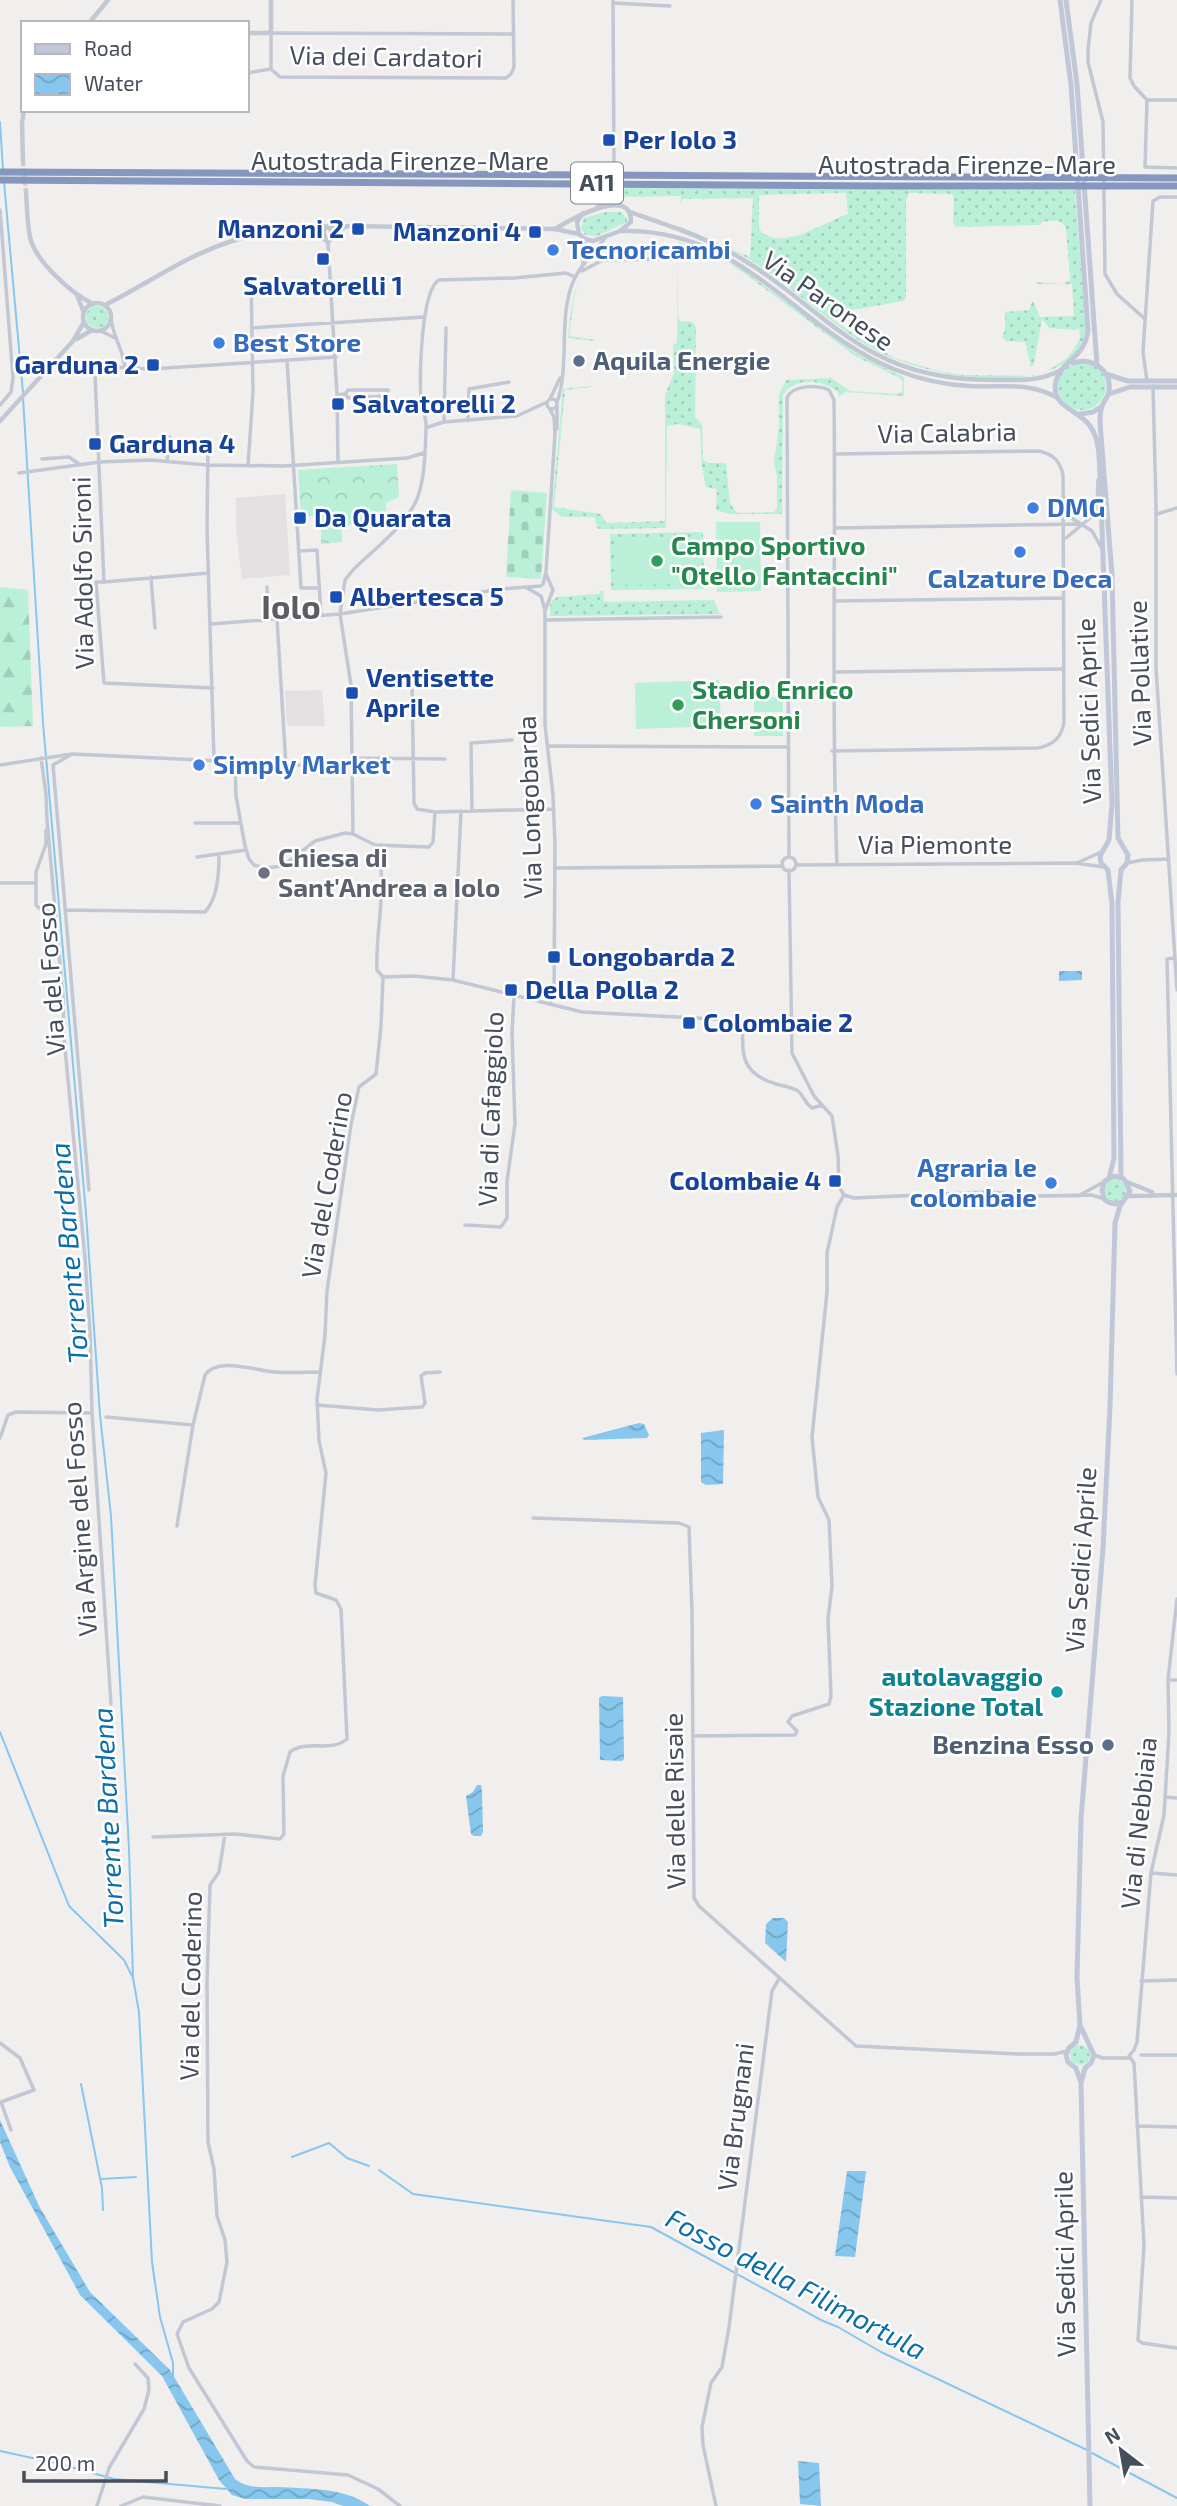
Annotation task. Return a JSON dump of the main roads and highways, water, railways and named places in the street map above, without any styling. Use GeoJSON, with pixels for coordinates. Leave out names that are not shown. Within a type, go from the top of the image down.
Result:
{"type":"FeatureCollection","features":[{"type":"Feature","properties":{"kind":"highway","name":"Autostrada Firenze-Mare"},"geometry":{"type":"LineString","coordinates":[[0,172],[17,177],[1177,186]]}},
{"type":"Feature","properties":{"kind":"highway","name":"Autostrada Firenze-Mare"},"geometry":{"type":"LineString","coordinates":[[0,180],[17,177],[1177,177]]}},
{"type":"Feature","properties":{"kind":"main road"},"geometry":{"type":"LineString","coordinates":[[1060,0],[1079,162],[1097,365]]}},
{"type":"Feature","properties":{"kind":"main road"},"geometry":{"type":"LineString","coordinates":[[1066,0],[1075,61],[1079,162]]}},
{"type":"Feature","properties":{"kind":"main road"},"geometry":{"type":"LineString","coordinates":[[1071,363],[1083,349],[1088,331],[1082,203]]}},
{"type":"Feature","properties":{"kind":"main road"},"geometry":{"type":"LineString","coordinates":[[1071,363],[1084,360],[1097,365],[1106,374],[1123,380],[1177,381]]}},
{"type":"Feature","properties":{"kind":"main road","name":"Via Sedici Aprile"},"geometry":{"type":"LineString","coordinates":[[1071,363],[1062,370],[1056,381],[1058,398],[1065,408],[1085,419],[1096,437],[1100,474],[1112,804],[1109,840],[1100,861],[1106,869],[1112,904],[1115,1088],[1114,1158],[1102,1191],[1115,1223],[1110,1407],[1103,1548],[1081,1819],[1077,1979],[1080,2025],[1094,2055],[1085,2068],[1081,2083],[1090,2506]]}},
{"type":"Feature","properties":{"kind":"main road"},"geometry":{"type":"LineString","coordinates":[[1106,374],[1110,386],[1109,394],[1130,387],[1177,387]]}},
{"type":"Feature","properties":{"kind":"main road","name":"Via Sedici Aprile"},"geometry":{"type":"LineString","coordinates":[[1109,394],[1102,406],[1100,423],[1112,575],[1120,845]]}},
{"type":"Feature","properties":{"kind":"main road"},"geometry":{"type":"LineString","coordinates":[[1077,414],[1093,412],[1102,406]]}},
{"type":"Feature","properties":{"kind":"main road"},"geometry":{"type":"LineString","coordinates":[[1103,849],[1113,843],[1120,845],[1128,855],[1127,863],[1121,870],[1118,902],[1121,1177],[1130,1188],[1129,1196],[1123,1202],[1115,1223]]}},
{"type":"Feature","properties":{"kind":"main road"},"geometry":{"type":"LineString","coordinates":[[1106,869],[1121,870]]}},
{"type":"Feature","properties":{"kind":"main road"},"geometry":{"type":"LineString","coordinates":[[1107,1180],[1121,1177]]}},
{"type":"Feature","properties":{"kind":"main road"},"geometry":{"type":"LineString","coordinates":[[1106,1200],[1115,1204],[1123,1202]]}},
{"type":"Feature","properties":{"kind":"main road","name":"Via Sedici Aprile"},"geometry":{"type":"LineString","coordinates":[[1076,2042],[1080,2025]]}},
{"type":"Feature","properties":{"kind":"main road"},"geometry":{"type":"LineString","coordinates":[[1085,2068],[1076,2068],[1068,2062],[1067,2051],[1076,2042],[1087,2044]]}},
{"type":"Feature","properties":{"kind":"main road","name":"Via Sedici Aprile"},"geometry":{"type":"LineString","coordinates":[[1076,2068],[1081,2083]]}},
{"type":"Feature","properties":{"kind":"water"},"geometry":{"type":"Polygon","coordinates":[[[1059,971],[1082,971],[1082,980],[1059,981],[1059,971]]]}},
{"type":"Feature","properties":{"kind":"water"},"geometry":{"type":"Polygon","coordinates":[[[644,1424],[649,1435],[647,1438],[582,1438],[644,1424]]]}},
{"type":"Feature","properties":{"kind":"water"},"geometry":{"type":"Polygon","coordinates":[[[724,1430],[723,1484],[706,1485],[701,1482],[701,1433],[724,1430]]]}},
{"type":"Feature","properties":{"kind":"water"},"geometry":{"type":"Polygon","coordinates":[[[623,1697],[622,1761],[600,1760],[599,1698],[623,1697]]]}},
{"type":"Feature","properties":{"kind":"water"},"geometry":{"type":"Polygon","coordinates":[[[477,1785],[481,1785],[482,1790],[481,1836],[471,1834],[466,1796],[473,1792],[477,1785]]]}},
{"type":"Feature","properties":{"kind":"water"},"geometry":{"type":"Polygon","coordinates":[[[773,1918],[784,1918],[788,1922],[786,1962],[765,1943],[766,1924],[773,1918]]]}},
{"type":"Feature","properties":{"kind":"water"},"geometry":{"type":"Polygon","coordinates":[[[0,2120],[40,2208],[90,2292],[170,2370],[235,2479],[256,2487],[337,2492],[370,2506],[343,2506],[309,2499],[245,2499],[232,2495],[219,2480],[162,2376],[80,2295],[10,2167],[0,2142],[0,2120]]]}},
{"type":"Feature","properties":{"kind":"water"},"geometry":{"type":"Polygon","coordinates":[[[847,2171],[866,2171],[855,2257],[835,2256],[847,2171]]]}},
{"type":"Feature","properties":{"kind":"water"},"geometry":{"type":"Polygon","coordinates":[[[798,2461],[819,2463],[821,2506],[800,2504],[798,2461]]]}},
{"type":"Feature","properties":{"kind":"waterway","name":"Torrente Bardena"},"geometry":{"type":"LineString","coordinates":[[0,122],[3,170]]}},
{"type":"Feature","properties":{"kind":"waterway","name":"Torrente Bardena"},"geometry":{"type":"LineString","coordinates":[[4,182],[23,393]]}},
{"type":"Feature","properties":{"kind":"waterway","name":"Torrente Bardena"},"geometry":{"type":"LineString","coordinates":[[23,398],[43,723],[86,1213],[100,1415],[111,1516],[129,1849],[133,1978],[139,2012],[152,2262],[160,2317],[173,2363],[173,2376]]}},
{"type":"Feature","properties":{"kind":"waterway"},"geometry":{"type":"LineString","coordinates":[[0,1732],[69,1906],[124,1960],[132,1976]]}},
{"type":"Feature","properties":{"kind":"waterway"},"geometry":{"type":"LineString","coordinates":[[81,2084],[102,2188],[103,2210]]}},
{"type":"Feature","properties":{"kind":"waterway","name":"Fosso della Filimortula"},"geometry":{"type":"LineString","coordinates":[[292,2157],[329,2143],[347,2158],[369,2166]]}},
{"type":"Feature","properties":{"kind":"waterway","name":"Fosso della Filimortula"},"geometry":{"type":"LineString","coordinates":[[379,2170],[413,2194],[651,2227],[881,2352],[1087,2450]]}},
{"type":"Feature","properties":{"kind":"waterway"},"geometry":{"type":"LineString","coordinates":[[101,2179],[136,2177]]}},
{"type":"Feature","properties":{"kind":"waterway"},"geometry":{"type":"LineString","coordinates":[[0,2451],[114,2479],[226,2489]]}},
{"type":"Feature","properties":{"kind":"waterway","name":"Fosso della Filimortula"},"geometry":{"type":"LineString","coordinates":[[1092,2453],[1177,2498]]}},
{"type":"Feature","properties":{"kind":"tunnel"},"geometry":{"type":"LineString","coordinates":[[23,162],[26,192]]}},
{"type":"Feature","properties":{"kind":"place","name":"Per Iolo 3"},"geometry":{"type":"Point","coordinates":[609,140]}},
{"type":"Feature","properties":{"kind":"place","name":"Manzoni 2"},"geometry":{"type":"Point","coordinates":[358,229]}},
{"type":"Feature","properties":{"kind":"place","name":"Manzoni 4"},"geometry":{"type":"Point","coordinates":[535,232]}},
{"type":"Feature","properties":{"kind":"place","name":"Tecnoricambi"},"geometry":{"type":"Point","coordinates":[553,250]}},
{"type":"Feature","properties":{"kind":"place","name":"Salvatorelli 1"},"geometry":{"type":"Point","coordinates":[323,259]}},
{"type":"Feature","properties":{"kind":"place","name":"Best Store"},"geometry":{"type":"Point","coordinates":[219,343]}},
{"type":"Feature","properties":{"kind":"place","name":"Aquila Energie"},"geometry":{"type":"Point","coordinates":[579,361]}},
{"type":"Feature","properties":{"kind":"place","name":"Garduna 2"},"geometry":{"type":"Point","coordinates":[153,365]}},
{"type":"Feature","properties":{"kind":"place","name":"Salvatorelli 2"},"geometry":{"type":"Point","coordinates":[338,404]}},
{"type":"Feature","properties":{"kind":"place","name":"Garduna 4"},"geometry":{"type":"Point","coordinates":[95,444]}},
{"type":"Feature","properties":{"kind":"place","name":"DMG"},"geometry":{"type":"Point","coordinates":[1033,508]}},
{"type":"Feature","properties":{"kind":"place","name":"Da Quarata"},"geometry":{"type":"Point","coordinates":[300,518]}},
{"type":"Feature","properties":{"kind":"place","name":"Calzature Deca"},"geometry":{"type":"Point","coordinates":[1020,552]}},
{"type":"Feature","properties":{"kind":"place","name":"Campo Sportivo \"Otello Fantaccini\""},"geometry":{"type":"Point","coordinates":[657,561]}},
{"type":"Feature","properties":{"kind":"place","name":"Albertesca 5"},"geometry":{"type":"Point","coordinates":[336,597]}},
{"type":"Feature","properties":{"kind":"place","name":"Ventisette Aprile"},"geometry":{"type":"Point","coordinates":[352,693]}},
{"type":"Feature","properties":{"kind":"place","name":"Stadio Enrico Chersoni"},"geometry":{"type":"Point","coordinates":[678,705]}},
{"type":"Feature","properties":{"kind":"place","name":"Simply Market"},"geometry":{"type":"Point","coordinates":[199,765]}},
{"type":"Feature","properties":{"kind":"place","name":"Sainth Moda"},"geometry":{"type":"Point","coordinates":[756,804]}},
{"type":"Feature","properties":{"kind":"place","name":"Chiesa di Sant'Andrea a Iolo"},"geometry":{"type":"Point","coordinates":[264,873]}},
{"type":"Feature","properties":{"kind":"place","name":"Longobarda 2"},"geometry":{"type":"Point","coordinates":[554,957]}},
{"type":"Feature","properties":{"kind":"place","name":"Della Polla 2"},"geometry":{"type":"Point","coordinates":[511,990]}},
{"type":"Feature","properties":{"kind":"place","name":"Colombaie 2"},"geometry":{"type":"Point","coordinates":[689,1023]}},
{"type":"Feature","properties":{"kind":"place","name":"Colombaie 4"},"geometry":{"type":"Point","coordinates":[835,1181]}},
{"type":"Feature","properties":{"kind":"place","name":"Agraria le colombaie"},"geometry":{"type":"Point","coordinates":[1051,1183]}},
{"type":"Feature","properties":{"kind":"place","name":"autolavaggio Stazione Total"},"geometry":{"type":"Point","coordinates":[1057,1692]}},
{"type":"Feature","properties":{"kind":"place","name":"Benzina Esso"},"geometry":{"type":"Point","coordinates":[1108,1745]}},
{"type":"Feature","properties":{"kind":"district","name":"Iolo"},"geometry":{"type":"Point","coordinates":[291,607]}}]}
